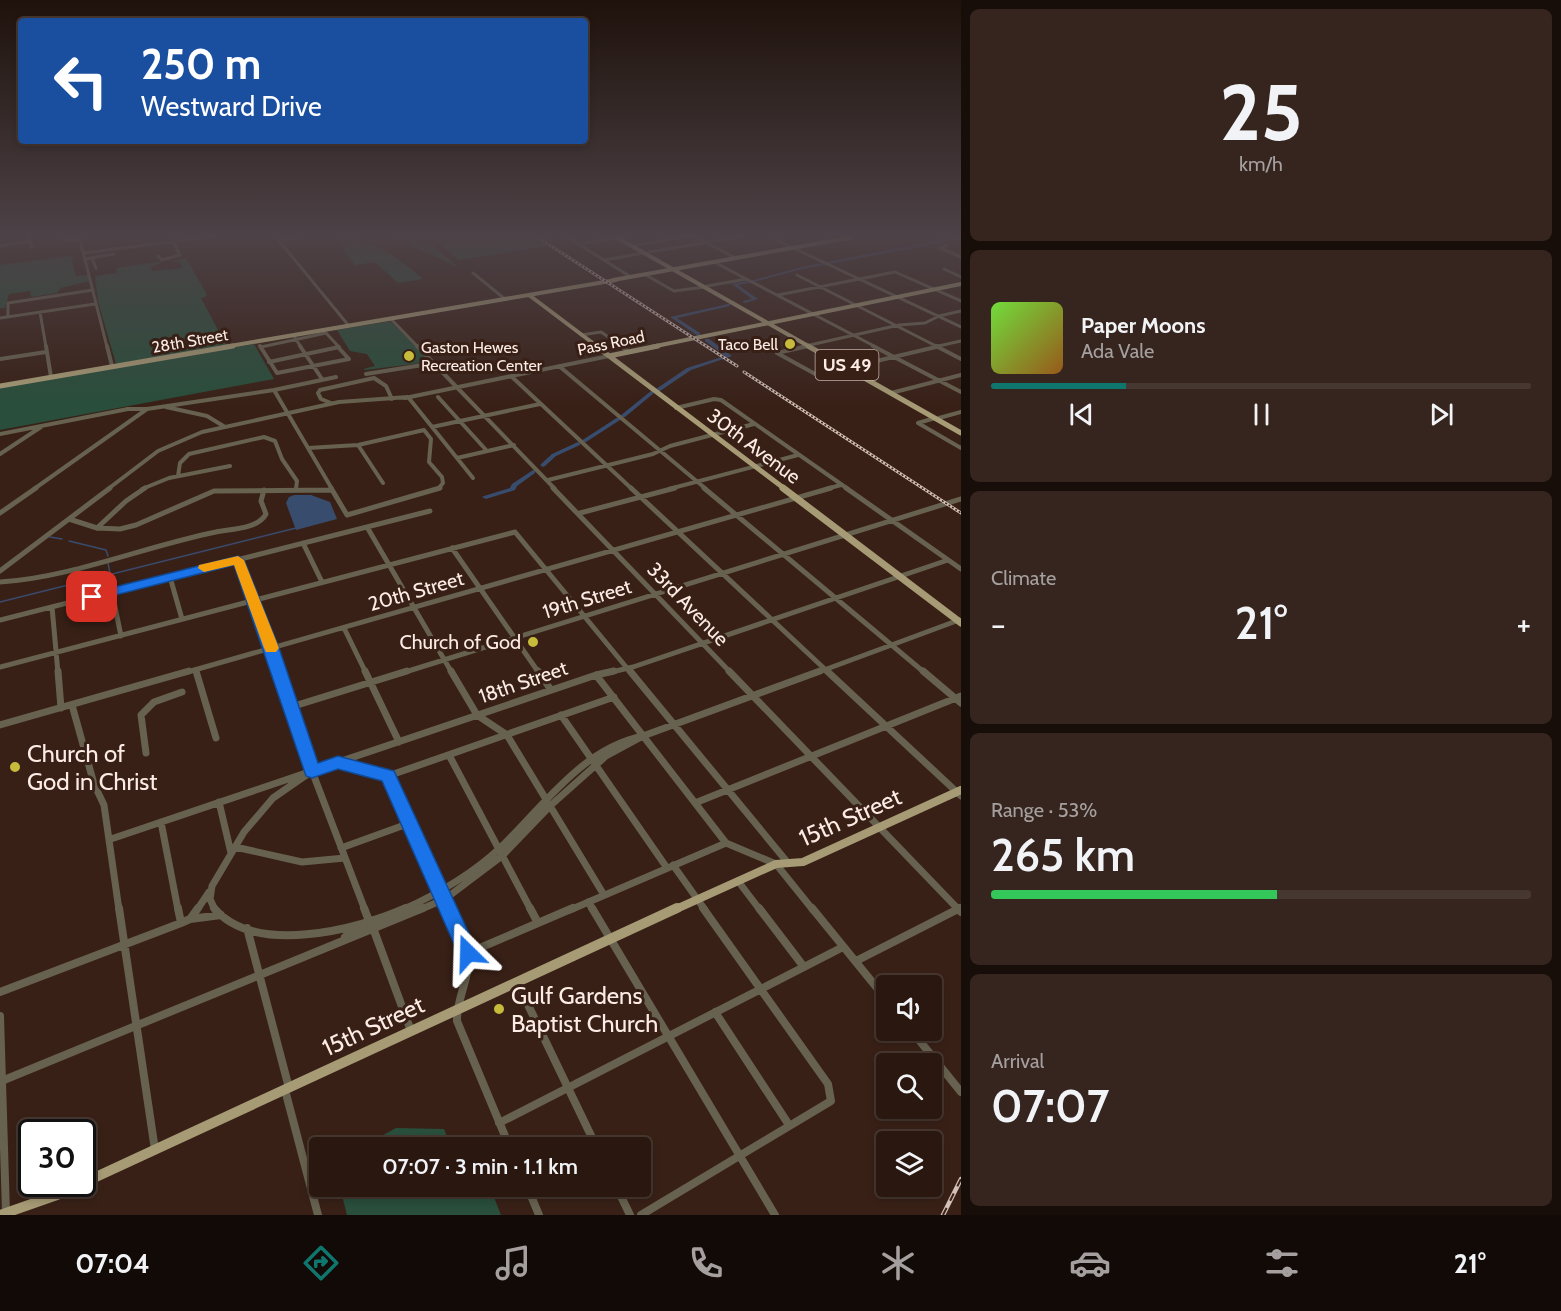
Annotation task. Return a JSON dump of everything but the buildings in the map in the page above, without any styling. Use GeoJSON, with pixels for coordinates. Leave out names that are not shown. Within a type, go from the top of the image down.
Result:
{"type":"FeatureCollection","features":[{"type":"Feature","properties":{"kind":"main road","name":"28th Street"},"geometry":{"type":"LineString","coordinates":[[0,386],[536,294]]}},
{"type":"Feature","properties":{"kind":"main road","name":"US 49"},"geometry":{"type":"LineString","coordinates":[[720,294],[961,431]]}},
{"type":"Feature","properties":{"kind":"main road","name":"Pass Road"},"geometry":{"type":"LineString","coordinates":[[609,356],[914,294]]}},
{"type":"Feature","properties":{"kind":"main road","name":"30th Avenue"},"geometry":{"type":"LineString","coordinates":[[529,295],[960,621]]}},
{"type":"Feature","properties":{"kind":"main road","name":"15th Street"},"geometry":{"type":"LineString","coordinates":[[4,1214],[57,1196],[738,880],[776,864],[789,865],[803,862],[880,826],[960,793]]}},
{"type":"Feature","properties":{"kind":"street"},"geometry":{"type":"LineString","coordinates":[[8,317],[8,303],[66,294]]}},
{"type":"Feature","properties":{"kind":"street"},"geometry":{"type":"LineString","coordinates":[[94,294],[112,366]]}},
{"type":"Feature","properties":{"kind":"street"},"geometry":{"type":"LineString","coordinates":[[322,294],[349,326]]}},
{"type":"Feature","properties":{"kind":"street"},"geometry":{"type":"LineString","coordinates":[[498,294],[505,299]]}},
{"type":"Feature","properties":{"kind":"street"},"geometry":{"type":"LineString","coordinates":[[778,295],[785,294]]}},
{"type":"Feature","properties":{"kind":"street"},"geometry":{"type":"LineString","coordinates":[[835,294],[961,358]]}},
{"type":"Feature","properties":{"kind":"street"},"geometry":{"type":"LineString","coordinates":[[891,294],[961,327]]}},
{"type":"Feature","properties":{"kind":"street"},"geometry":{"type":"LineString","coordinates":[[947,294],[961,300]]}},
{"type":"Feature","properties":{"kind":"street"},"geometry":{"type":"LineString","coordinates":[[778,295],[961,392]]}},
{"type":"Feature","properties":{"kind":"street"},"geometry":{"type":"LineString","coordinates":[[50,296],[53,310]]}},
{"type":"Feature","properties":{"kind":"street"},"geometry":{"type":"LineString","coordinates":[[0,318],[96,304]]}},
{"type":"Feature","properties":{"kind":"street"},"geometry":{"type":"LineString","coordinates":[[961,311],[939,316],[925,323],[897,326],[777,353],[814,375],[961,341]]}},
{"type":"Feature","properties":{"kind":"street"},"geometry":{"type":"LineString","coordinates":[[40,312],[51,377]]}},
{"type":"Feature","properties":{"kind":"street","name":"33rd Avenue"},"geometry":{"type":"LineString","coordinates":[[391,319],[960,909]]}},
{"type":"Feature","properties":{"kind":"street"},"geometry":{"type":"LineString","coordinates":[[581,334],[601,332],[629,352]]}},
{"type":"Feature","properties":{"kind":"street"},"geometry":{"type":"LineString","coordinates":[[328,333],[348,359],[277,373],[260,346],[295,338],[328,333]]}},
{"type":"Feature","properties":{"kind":"street"},"geometry":{"type":"LineString","coordinates":[[295,338],[322,379]]}},
{"type":"Feature","properties":{"kind":"street"},"geometry":{"type":"LineString","coordinates":[[269,362],[339,347]]}},
{"type":"Feature","properties":{"kind":"street"},"geometry":{"type":"LineString","coordinates":[[0,359],[46,352]]}},
{"type":"Feature","properties":{"kind":"street","name":"Pass Road"},"geometry":{"type":"LineString","coordinates":[[0,571],[158,451],[190,436],[224,425],[242,424],[363,401],[408,397],[609,356]]}},
{"type":"Feature","properties":{"kind":"street"},"geometry":{"type":"LineString","coordinates":[[366,374],[435,363]]}},
{"type":"Feature","properties":{"kind":"street"},"geometry":{"type":"LineString","coordinates":[[559,366],[959,699]]}},
{"type":"Feature","properties":{"kind":"street"},"geometry":{"type":"LineString","coordinates":[[893,393],[961,375]]}},
{"type":"Feature","properties":{"kind":"street"},"geometry":{"type":"LineString","coordinates":[[510,376],[960,793]]}},
{"type":"Feature","properties":{"kind":"street"},"geometry":{"type":"LineString","coordinates":[[0,434],[128,409],[147,409],[274,390],[336,377]]}},
{"type":"Feature","properties":{"kind":"street"},"geometry":{"type":"LineString","coordinates":[[333,404],[321,399],[318,393],[320,390],[380,379],[389,390],[391,398]]}},
{"type":"Feature","properties":{"kind":"street"},"geometry":{"type":"LineString","coordinates":[[274,390],[287,414],[331,490],[347,514],[365,511],[396,499],[431,492],[441,487],[443,478],[428,459],[431,439],[424,430],[358,445],[307,448]]}},
{"type":"Feature","properties":{"kind":"street"},"geometry":{"type":"LineString","coordinates":[[408,397],[473,478]]}},
{"type":"Feature","properties":{"kind":"street"},"geometry":{"type":"LineString","coordinates":[[438,397],[487,451]]}},
{"type":"Feature","properties":{"kind":"street"},"geometry":{"type":"LineString","coordinates":[[676,408],[714,399],[721,400],[961,569]]}},
{"type":"Feature","properties":{"kind":"street"},"geometry":{"type":"LineString","coordinates":[[314,409],[333,404],[363,401]]}},
{"type":"Feature","properties":{"kind":"street"},"geometry":{"type":"LineString","coordinates":[[432,427],[540,404]]}},
{"type":"Feature","properties":{"kind":"street"},"geometry":{"type":"LineString","coordinates":[[163,406],[210,417],[224,425]]}},
{"type":"Feature","properties":{"kind":"street"},"geometry":{"type":"LineString","coordinates":[[0,513],[147,409]]}},
{"type":"Feature","properties":{"kind":"street"},"geometry":{"type":"LineString","coordinates":[[959,448],[918,423],[961,412]]}},
{"type":"Feature","properties":{"kind":"street"},"geometry":{"type":"LineString","coordinates":[[548,480],[653,454],[659,450],[754,424]]}},
{"type":"Feature","properties":{"kind":"street"},"geometry":{"type":"LineString","coordinates":[[0,454],[44,425]]}},
{"type":"Feature","properties":{"kind":"street"},"geometry":{"type":"LineString","coordinates":[[178,476],[180,463],[189,454],[264,437],[275,441],[282,459],[297,481],[296,490]]}},
{"type":"Feature","properties":{"kind":"street"},"geometry":{"type":"LineString","coordinates":[[358,445],[383,483]]}},
{"type":"Feature","properties":{"kind":"street"},"geometry":{"type":"LineString","coordinates":[[457,458],[514,445]]}},
{"type":"Feature","properties":{"kind":"street"},"geometry":{"type":"LineString","coordinates":[[580,513],[666,488],[798,455]]}},
{"type":"Feature","properties":{"kind":"street"},"geometry":{"type":"LineString","coordinates":[[97,528],[120,506],[144,489],[162,480],[230,466]]}},
{"type":"Feature","properties":{"kind":"street","name":"20th Street"},"geometry":{"type":"LineString","coordinates":[[0,724],[841,485]]}},
{"type":"Feature","properties":{"kind":"street"},"geometry":{"type":"LineString","coordinates":[[0,582],[18,581],[100,562],[184,538],[255,524],[266,514],[261,501],[264,490]]}},
{"type":"Feature","properties":{"kind":"street"},"geometry":{"type":"LineString","coordinates":[[69,519],[97,528],[120,529],[136,525],[214,491],[331,490]]}},
{"type":"Feature","properties":{"kind":"street","name":"19th Street"},"geometry":{"type":"LineString","coordinates":[[291,707],[961,499]]}},
{"type":"Feature","properties":{"kind":"street"},"geometry":{"type":"LineString","coordinates":[[0,620],[430,511]]}},
{"type":"Feature","properties":{"kind":"street"},"geometry":{"type":"LineString","coordinates":[[367,527],[412,608],[477,715],[507,735],[604,895]]}},
{"type":"Feature","properties":{"kind":"street"},"geometry":{"type":"LineString","coordinates":[[0,668],[515,532],[729,789],[789,865]]}},
{"type":"Feature","properties":{"kind":"street"},"geometry":{"type":"LineString","coordinates":[[303,543],[322,582]]}},
{"type":"Feature","properties":{"kind":"street"},"geometry":{"type":"LineString","coordinates":[[452,548],[551,690]]}},
{"type":"Feature","properties":{"kind":"street"},"geometry":{"type":"LineString","coordinates":[[238,560],[271,648],[312,771],[411,1031]]}},
{"type":"Feature","properties":{"kind":"street","name":"18th Street"},"geometry":{"type":"LineString","coordinates":[[111,839],[596,675],[705,643],[948,560]]}},
{"type":"Feature","properties":{"kind":"street"},"geometry":{"type":"LineString","coordinates":[[170,577],[182,620]]}},
{"type":"Feature","properties":{"kind":"street"},"geometry":{"type":"LineString","coordinates":[[112,592],[121,636]]}},
{"type":"Feature","properties":{"kind":"street"},"geometry":{"type":"LineString","coordinates":[[52,607],[62,708]]}},
{"type":"Feature","properties":{"kind":"street"},"geometry":{"type":"LineString","coordinates":[[4,1080],[330,946],[371,925],[443,896],[501,853],[548,802],[595,764],[643,736],[960,621]]}},
{"type":"Feature","properties":{"kind":"street"},"geometry":{"type":"LineString","coordinates":[[344,628],[399,742]]}},
{"type":"Feature","properties":{"kind":"street"},"geometry":{"type":"LineString","coordinates":[[196,670],[216,738]]}},
{"type":"Feature","properties":{"kind":"street"},"geometry":{"type":"LineString","coordinates":[[596,675],[726,843],[776,864],[876,987]]}},
{"type":"Feature","properties":{"kind":"street"},"geometry":{"type":"LineString","coordinates":[[146,753],[141,715],[148,706],[160,699],[182,692]]}},
{"type":"Feature","properties":{"kind":"street"},"geometry":{"type":"LineString","coordinates":[[338,762],[388,776],[614,697]]}},
{"type":"Feature","properties":{"kind":"street"},"geometry":{"type":"LineString","coordinates":[[695,803],[959,699]]}},
{"type":"Feature","properties":{"kind":"street"},"geometry":{"type":"LineString","coordinates":[[72,705],[94,784],[104,805],[111,839],[155,1150]]}},
{"type":"Feature","properties":{"kind":"street"},"geometry":{"type":"LineString","coordinates":[[561,716],[670,867],[697,899],[828,1084],[831,1101],[641,1215]]}},
{"type":"Feature","properties":{"kind":"street"},"geometry":{"type":"LineString","coordinates":[[449,755],[538,923]]}},
{"type":"Feature","properties":{"kind":"street"},"geometry":{"type":"LineString","coordinates":[[190,919],[209,892],[233,850],[266,805],[312,771]]}},
{"type":"Feature","properties":{"kind":"street"},"geometry":{"type":"LineString","coordinates":[[388,776],[468,953],[468,963],[455,1010],[461,1033],[505,1137]]}},
{"type":"Feature","properties":{"kind":"street"},"geometry":{"type":"LineString","coordinates":[[219,802],[233,850]]}},
{"type":"Feature","properties":{"kind":"street"},"geometry":{"type":"LineString","coordinates":[[161,822],[181,923]]}},
{"type":"Feature","properties":{"kind":"street"},"geometry":{"type":"LineString","coordinates":[[341,848],[410,823]]}},
{"type":"Feature","properties":{"kind":"street"},"geometry":{"type":"LineString","coordinates":[[468,953],[726,843]]}},
{"type":"Feature","properties":{"kind":"street"},"geometry":{"type":"LineString","coordinates":[[233,850],[299,864],[320,864],[345,858]]}},
{"type":"Feature","properties":{"kind":"street"},"geometry":{"type":"LineString","coordinates":[[738,880],[804,967]]}},
{"type":"Feature","properties":{"kind":"street"},"geometry":{"type":"LineString","coordinates":[[209,892],[212,905],[220,915],[247,928],[271,934],[299,936],[371,925]]}},
{"type":"Feature","properties":{"kind":"street"},"geometry":{"type":"LineString","coordinates":[[588,902],[775,1215]]}},
{"type":"Feature","properties":{"kind":"street"},"geometry":{"type":"LineString","coordinates":[[856,962],[960,909]]}},
{"type":"Feature","properties":{"kind":"street"},"geometry":{"type":"LineString","coordinates":[[0,992],[190,919],[220,915]]}},
{"type":"Feature","properties":{"kind":"street"},"geometry":{"type":"LineString","coordinates":[[247,928],[318,1215]]}},
{"type":"Feature","properties":{"kind":"street"},"geometry":{"type":"LineString","coordinates":[[499,1123],[843,947]]}},
{"type":"Feature","properties":{"kind":"street"},"geometry":{"type":"LineString","coordinates":[[517,982],[592,1137]]}},
{"type":"Feature","properties":{"kind":"street"},"geometry":{"type":"LineString","coordinates":[[715,1012],[789,1125]]}},
{"type":"Feature","properties":{"kind":"street"},"geometry":{"type":"LineString","coordinates":[[0,1016],[4,1080],[4,1214]]}},
{"type":"Feature","properties":{"kind":"street"},"geometry":{"type":"LineString","coordinates":[[920,1041],[961,1092]]}},
{"type":"Feature","properties":{"kind":"street"},"geometry":{"type":"LineString","coordinates":[[532,1197],[539,1215]]}},
{"type":"Feature","properties":{"kind":"street"},"geometry":{"type":"LineString","coordinates":[[621,1197],[630,1215]]}},
{"type":"Feature","properties":{"kind":"green space"},"geometry":{"type":"Polygon","coordinates":[[[0,294],[11,294],[9,294],[5,308],[0,308],[0,294]]]}},
{"type":"Feature","properties":{"kind":"green space"},"geometry":{"type":"Polygon","coordinates":[[[30,294],[52,294],[31,297],[30,294]]]}},
{"type":"Feature","properties":{"kind":"green space"},"geometry":{"type":"Polygon","coordinates":[[[97,294],[206,294],[207,296],[201,298],[226,345],[116,364],[97,294]]]}},
{"type":"Feature","properties":{"kind":"green space"},"geometry":{"type":"Polygon","coordinates":[[[390,321],[430,360],[428,362],[363,369],[375,366],[367,354],[350,351],[337,330],[390,321]]]}},
{"type":"Feature","properties":{"kind":"green space"},"geometry":{"type":"Polygon","coordinates":[[[254,344],[274,379],[0,430],[0,388],[254,344]]]}},
{"type":"Feature","properties":{"kind":"green space"},"geometry":{"type":"Polygon","coordinates":[[[396,1128],[444,1129],[447,1137],[379,1137],[396,1128]]]}},
{"type":"Feature","properties":{"kind":"green space"},"geometry":{"type":"Polygon","coordinates":[[[342,1197],[494,1197],[501,1215],[347,1215],[342,1197]]]}},
{"type":"Feature","properties":{"kind":"water"},"geometry":{"type":"Polygon","coordinates":[[[311,495],[330,502],[337,519],[296,530],[286,503],[289,497],[311,495]]]}},
{"type":"Feature","properties":{"kind":"waterway"},"geometry":{"type":"LineString","coordinates":[[745,302],[756,299],[748,294]]}},
{"type":"Feature","properties":{"kind":"waterway"},"geometry":{"type":"LineString","coordinates":[[698,334],[673,317],[728,305]]}},
{"type":"Feature","properties":{"kind":"waterway"},"geometry":{"type":"LineString","coordinates":[[658,390],[689,369],[729,356],[707,340]]}},
{"type":"Feature","properties":{"kind":"waterway"},"geometry":{"type":"LineString","coordinates":[[623,416],[651,393]]}},
{"type":"Feature","properties":{"kind":"waterway"},"geometry":{"type":"LineString","coordinates":[[584,441],[618,419]]}},
{"type":"Feature","properties":{"kind":"waterway"},"geometry":{"type":"LineString","coordinates":[[543,465],[554,455],[578,444]]}},
{"type":"Feature","properties":{"kind":"waterway"},"geometry":{"type":"LineString","coordinates":[[486,497],[513,489],[514,485],[533,472]]}},
{"type":"Feature","properties":{"kind":"waterway"},"geometry":{"type":"LineString","coordinates":[[0,602],[296,528]]}},
{"type":"Feature","properties":{"kind":"waterway"},"geometry":{"type":"LineString","coordinates":[[50,537],[62,539]]}},
{"type":"Feature","properties":{"kind":"waterway"},"geometry":{"type":"LineString","coordinates":[[69,541],[106,550],[108,556]]}},
{"type":"Feature","properties":{"kind":"waterway"},"geometry":{"type":"LineString","coordinates":[[108,563],[110,573]]}},
{"type":"Feature","properties":{"kind":"railway"},"geometry":{"type":"LineString","coordinates":[[625,294],[737,366]]}},
{"type":"Feature","properties":{"kind":"railway"},"geometry":{"type":"LineString","coordinates":[[744,372],[961,513]]}},
{"type":"Feature","properties":{"kind":"railway"},"geometry":{"type":"LineString","coordinates":[[943,1215],[961,1179]]}},
{"type":"Feature","properties":{"kind":"slow traffic"},"geometry":{"type":"LineString","coordinates":[[204,568],[238,560],[271,648]]}},
{"type":"Feature","properties":{"kind":"place","name":"Taco Bell"},"geometry":{"type":"Point","coordinates":[790,344]}},
{"type":"Feature","properties":{"kind":"place","name":"Gaston Hewes Recreation Center"},"geometry":{"type":"Point","coordinates":[409,356]}},
{"type":"Feature","properties":{"kind":"place","name":"Church of God"},"geometry":{"type":"Point","coordinates":[533,642]}},
{"type":"Feature","properties":{"kind":"place","name":"Church of God in Christ"},"geometry":{"type":"Point","coordinates":[15,767]}},
{"type":"Feature","properties":{"kind":"place","name":"Gulf Gardens Baptist Church"},"geometry":{"type":"Point","coordinates":[499,1009]}},
{"type":"Feature","properties":{"kind":"route"},"geometry":{"type":"LineString","coordinates":[[92,597],[238,560],[271,648],[312,771],[338,762],[388,776],[468,953]]}}]}
